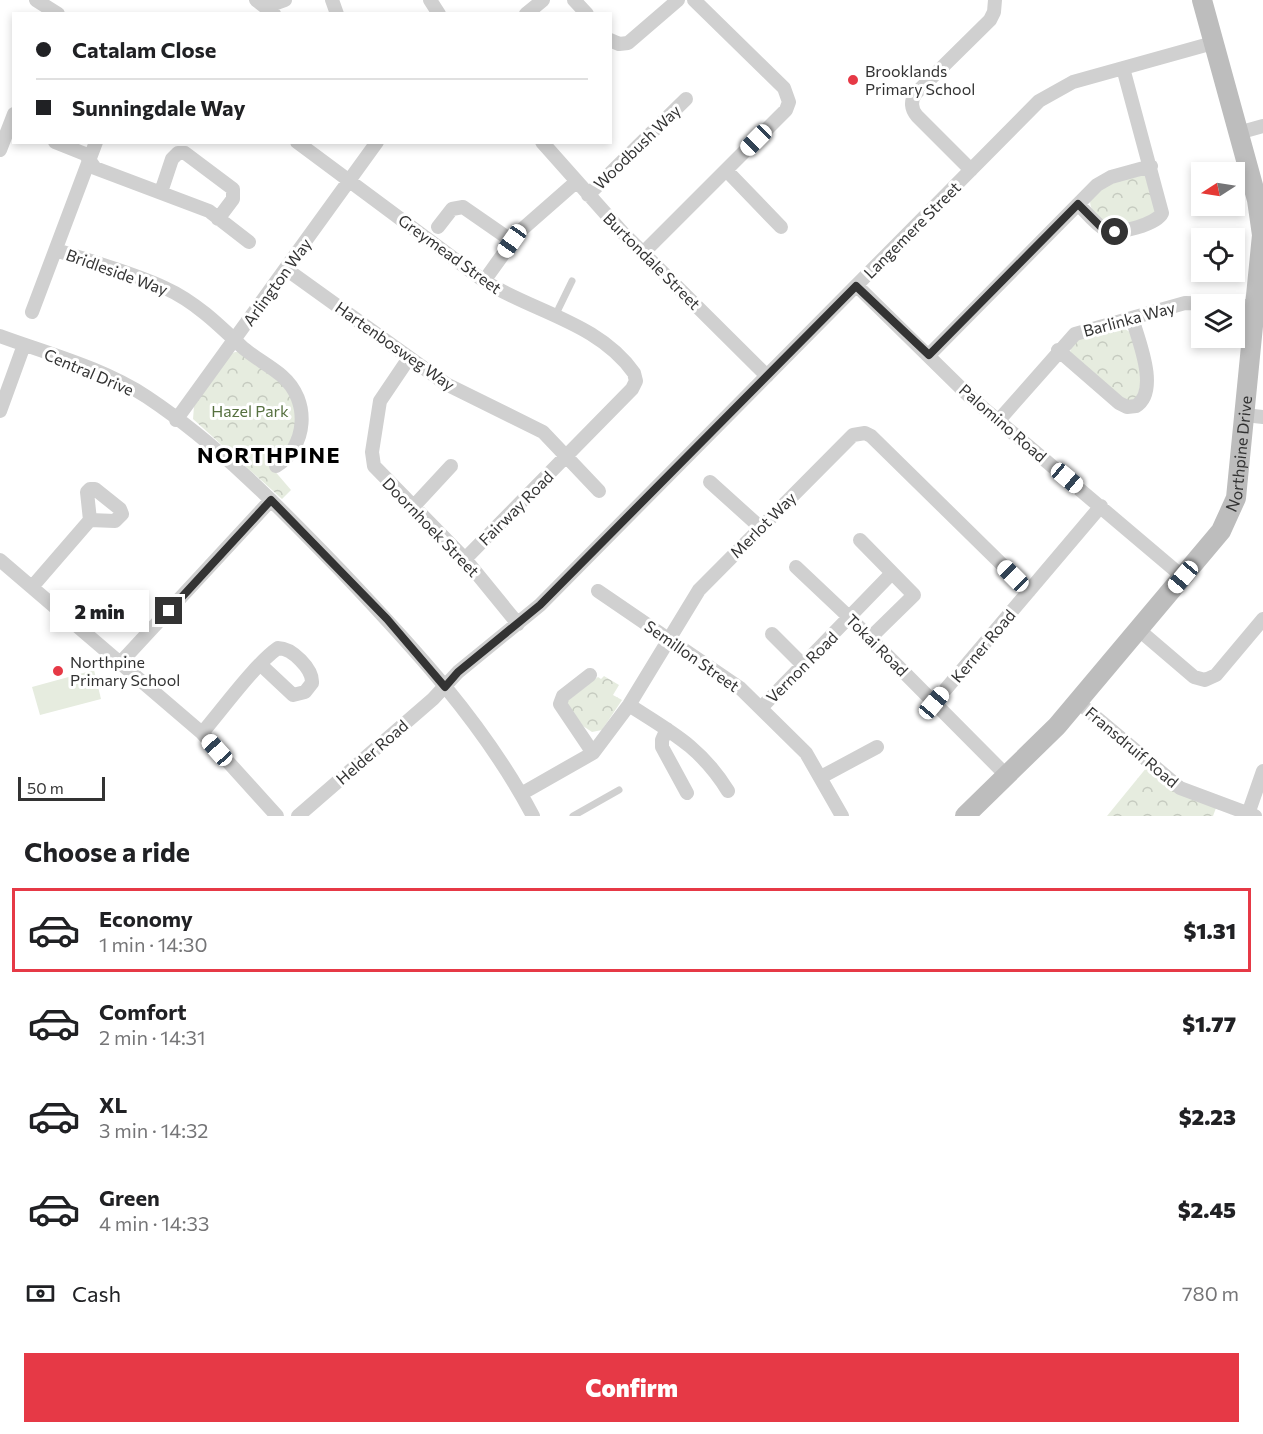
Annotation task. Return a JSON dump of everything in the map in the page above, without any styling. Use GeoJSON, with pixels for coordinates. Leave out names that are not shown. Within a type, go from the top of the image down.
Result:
{"type":"FeatureCollection","features":[{"type":"Feature","properties":{"kind":"street"},"geometry":{"type":"LineString","coordinates":[[36,0],[54,7]]}},
{"type":"Feature","properties":{"kind":"street"},"geometry":{"type":"LineString","coordinates":[[265,7],[285,0]]}},
{"type":"Feature","properties":{"kind":"street"},"geometry":{"type":"LineString","coordinates":[[528,12],[543,0]]}},
{"type":"Feature","properties":{"kind":"street"},"geometry":{"type":"LineString","coordinates":[[574,0],[584,12]]}},
{"type":"Feature","properties":{"kind":"street"},"geometry":{"type":"LineString","coordinates":[[612,41],[619,44],[628,43],[678,0]]}},
{"type":"Feature","properties":{"kind":"street"},"geometry":{"type":"LineString","coordinates":[[643,253],[786,110],[788,97],[784,88],[694,0]]}},
{"type":"Feature","properties":{"kind":"street"},"geometry":{"type":"LineString","coordinates":[[971,170],[914,113],[912,101],[916,93],[990,20],[994,12],[995,0]]}},
{"type":"Feature","properties":{"kind":"street","name":"Northpine Drive"},"geometry":{"type":"LineString","coordinates":[[965,816],[1078,702],[1221,531],[1233,510],[1254,416],[1257,315],[1263,235],[1257,200],[1202,0]]}},
{"type":"Feature","properties":{"kind":"street","name":"Langemere Street"},"geometry":{"type":"LineString","coordinates":[[445,687],[458,672],[540,605],[1047,95],[1073,82],[1214,43]]}},
{"type":"Feature","properties":{"kind":"street"},"geometry":{"type":"LineString","coordinates":[[1078,204],[1102,228],[1111,231],[1156,221],[1163,210],[1123,68]]}},
{"type":"Feature","properties":{"kind":"street","name":"Woodbush Way"},"geometry":{"type":"LineString","coordinates":[[588,195],[686,99]]}},
{"type":"Feature","properties":{"kind":"street"},"geometry":{"type":"LineString","coordinates":[[0,150],[12,122]]}},
{"type":"Feature","properties":{"kind":"street"},"geometry":{"type":"LineString","coordinates":[[1238,133],[1263,126]]}},
{"type":"Feature","properties":{"kind":"street"},"geometry":{"type":"LineString","coordinates":[[60,144],[85,154],[95,168],[209,212],[249,242]]}},
{"type":"Feature","properties":{"kind":"street"},"geometry":{"type":"LineString","coordinates":[[32,312],[95,144]]}},
{"type":"Feature","properties":{"kind":"street","name":"Greymead Street"},"geometry":{"type":"LineString","coordinates":[[300,144],[484,281],[507,295],[601,339],[632,370],[636,381]]}},
{"type":"Feature","properties":{"kind":"street","name":"Arlington Way"},"geometry":{"type":"LineString","coordinates":[[176,420],[376,144]]}},
{"type":"Feature","properties":{"kind":"street","name":"Burtondale Street"},"geometry":{"type":"LineString","coordinates":[[544,144],[643,253],[767,376]]}},
{"type":"Feature","properties":{"kind":"street"},"geometry":{"type":"LineString","coordinates":[[161,192],[172,159],[178,153],[185,153],[233,189],[233,199],[219,219]]}},
{"type":"Feature","properties":{"kind":"street"},"geometry":{"type":"LineString","coordinates":[[929,355],[1104,180],[1151,166]]}},
{"type":"Feature","properties":{"kind":"street"},"geometry":{"type":"LineString","coordinates":[[726,170],[781,227]]}},
{"type":"Feature","properties":{"kind":"street"},"geometry":{"type":"LineString","coordinates":[[484,281],[512,241],[528,223],[576,182]]}},
{"type":"Feature","properties":{"kind":"street"},"geometry":{"type":"LineString","coordinates":[[438,227],[452,209],[463,207],[512,241]]}},
{"type":"Feature","properties":{"kind":"street","name":"Bridleside Way"},"geometry":{"type":"LineString","coordinates":[[56,250],[164,287],[183,297],[283,377],[300,407],[302,423],[300,438],[288,457],[276,466]]}},
{"type":"Feature","properties":{"kind":"street","name":"Hartenbosweg Way"},"geometry":{"type":"LineString","coordinates":[[286,269],[409,358],[464,394],[538,428],[566,456]]}},
{"type":"Feature","properties":{"kind":"street","name":"Palomino Road"},"geometry":{"type":"LineString","coordinates":[[856,286],[999,420],[1183,577]]}},
{"type":"Feature","properties":{"kind":"street","name":"Barlinka Way"},"geometry":{"type":"LineString","coordinates":[[999,420],[1058,350],[1075,334],[1191,303]]}},
{"type":"Feature","properties":{"kind":"street"},"geometry":{"type":"LineString","coordinates":[[1058,350],[1119,403],[1127,407],[1136,406],[1145,396],[1146,374],[1132,318]]}},
{"type":"Feature","properties":{"kind":"street","name":"Central Drive"},"geometry":{"type":"LineString","coordinates":[[0,336],[123,384],[147,398],[244,474],[387,619],[445,687],[495,749],[533,816]]}},
{"type":"Feature","properties":{"kind":"street"},"geometry":{"type":"LineString","coordinates":[[0,411],[24,345]]}},
{"type":"Feature","properties":{"kind":"street","name":"Doornhoek Street"},"geometry":{"type":"LineString","coordinates":[[409,358],[382,397],[371,457],[376,471],[465,559],[518,624]]}},
{"type":"Feature","properties":{"kind":"street","name":"Fairway Road"},"geometry":{"type":"LineString","coordinates":[[465,559],[632,389],[636,381]]}},
{"type":"Feature","properties":{"kind":"street","name":"Merlot Way"},"geometry":{"type":"LineString","coordinates":[[521,794],[593,753],[629,705],[670,641],[693,598],[850,437],[865,433],[871,436],[1029,591]]}},
{"type":"Feature","properties":{"kind":"street","name":"Fairway Road"},"geometry":{"type":"LineString","coordinates":[[566,456],[599,490]]}},
{"type":"Feature","properties":{"kind":"street"},"geometry":{"type":"LineString","coordinates":[[413,507],[451,466]]}},
{"type":"Feature","properties":{"kind":"street"},"geometry":{"type":"LineString","coordinates":[[710,482],[761,528]]}},
{"type":"Feature","properties":{"kind":"street"},"geometry":{"type":"LineString","coordinates":[[121,662],[271,500]]}},
{"type":"Feature","properties":{"kind":"street","name":"Kerner Road"},"geometry":{"type":"LineString","coordinates":[[934,703],[1101,507]]}},
{"type":"Feature","properties":{"kind":"street"},"geometry":{"type":"LineString","coordinates":[[32,587],[90,520]]}},
{"type":"Feature","properties":{"kind":"street"},"geometry":{"type":"LineString","coordinates":[[860,540],[914,595],[870,638]]}},
{"type":"Feature","properties":{"kind":"street"},"geometry":{"type":"LineString","coordinates":[[0,560],[202,733],[277,816]]}},
{"type":"Feature","properties":{"kind":"street","name":"Tokai Road"},"geometry":{"type":"LineString","coordinates":[[796,567],[1007,776]]}},
{"type":"Feature","properties":{"kind":"street","name":"Vernon Road"},"geometry":{"type":"LineString","coordinates":[[761,708],[892,573]]}},
{"type":"Feature","properties":{"kind":"street","name":"Semillon Street"},"geometry":{"type":"LineString","coordinates":[[598,591],[731,681],[761,708],[806,753],[842,816]]}},
{"type":"Feature","properties":{"kind":"street"},"geometry":{"type":"LineString","coordinates":[[1139,630],[1194,677],[1205,680],[1216,675],[1263,619]]}},
{"type":"Feature","properties":{"kind":"street"},"geometry":{"type":"LineString","coordinates":[[772,634],[804,666]]}},
{"type":"Feature","properties":{"kind":"street"},"geometry":{"type":"LineString","coordinates":[[202,733],[261,665]]}},
{"type":"Feature","properties":{"kind":"street"},"geometry":{"type":"LineString","coordinates":[[590,675],[563,696],[560,704],[593,753]]}},
{"type":"Feature","properties":{"kind":"street","name":"Helder Road"},"geometry":{"type":"LineString","coordinates":[[298,816],[445,687]]}},
{"type":"Feature","properties":{"kind":"street","name":"Fransdruif Road"},"geometry":{"type":"LineString","coordinates":[[1078,702],[1180,788],[1251,815]]}},
{"type":"Feature","properties":{"kind":"street"},"geometry":{"type":"LineString","coordinates":[[629,705],[667,729],[712,765],[728,790]]}},
{"type":"Feature","properties":{"kind":"street"},"geometry":{"type":"LineString","coordinates":[[667,729],[662,740],[663,750],[687,793]]}},
{"type":"Feature","properties":{"kind":"street"},"geometry":{"type":"LineString","coordinates":[[821,777],[877,747]]}},
{"type":"Feature","properties":{"kind":"street"},"geometry":{"type":"LineString","coordinates":[[1251,815],[1263,771]]}},
{"type":"Feature","properties":{"kind":"lane"},"geometry":{"type":"LineString","coordinates":[[555,316],[572,280]]}},
{"type":"Feature","properties":{"kind":"lane"},"geometry":{"type":"LineString","coordinates":[[575,816],[620,790]]}},
{"type":"Feature","properties":{"kind":"green space"},"geometry":{"type":"Polygon","coordinates":[[[1143,175],[1147,177],[1156,214],[1119,226],[1105,222],[1093,211],[1090,200],[1107,184],[1143,175]]]}},
{"type":"Feature","properties":{"kind":"green space"},"geometry":{"type":"Polygon","coordinates":[[[1121,327],[1130,332],[1140,366],[1141,383],[1135,400],[1124,401],[1070,352],[1073,341],[1121,327]]]}},
{"type":"Feature","properties":{"kind":"green space","name":"Hazel Park"},"geometry":{"type":"Polygon","coordinates":[[[235,352],[249,358],[278,379],[293,398],[297,421],[288,449],[277,452],[267,462],[291,490],[282,499],[193,419],[194,406],[231,354],[235,352]]]}},
{"type":"Feature","properties":{"kind":"green space"},"geometry":{"type":"Polygon","coordinates":[[[94,670],[101,699],[40,715],[32,687],[94,670]]]}},
{"type":"Feature","properties":{"kind":"green space"},"geometry":{"type":"Polygon","coordinates":[[[604,676],[619,685],[613,695],[622,700],[602,730],[592,732],[583,726],[566,702],[598,677],[601,679],[604,676]]]}},
{"type":"Feature","properties":{"kind":"green space"},"geometry":{"type":"Polygon","coordinates":[[[1147,767],[1216,808],[1213,816],[1107,816],[1147,767]]]}},
{"type":"Feature","properties":{"kind":"place","name":"Brooklands Primary School"},"geometry":{"type":"Point","coordinates":[853,80]}},
{"type":"Feature","properties":{"kind":"place","name":"Northpine Primary School"},"geometry":{"type":"Point","coordinates":[58,671]}},
{"type":"Feature","properties":{"kind":"district","name":"NORTHPINE"},"geometry":{"type":"Point","coordinates":[269,455]}},
{"type":"Feature","properties":{"kind":"route"},"geometry":{"type":"LineString","coordinates":[[169,611],[271,500],[387,619],[445,687],[458,672],[540,605],[856,286],[929,355],[1078,204],[1102,228],[1115,232]]}}]}
